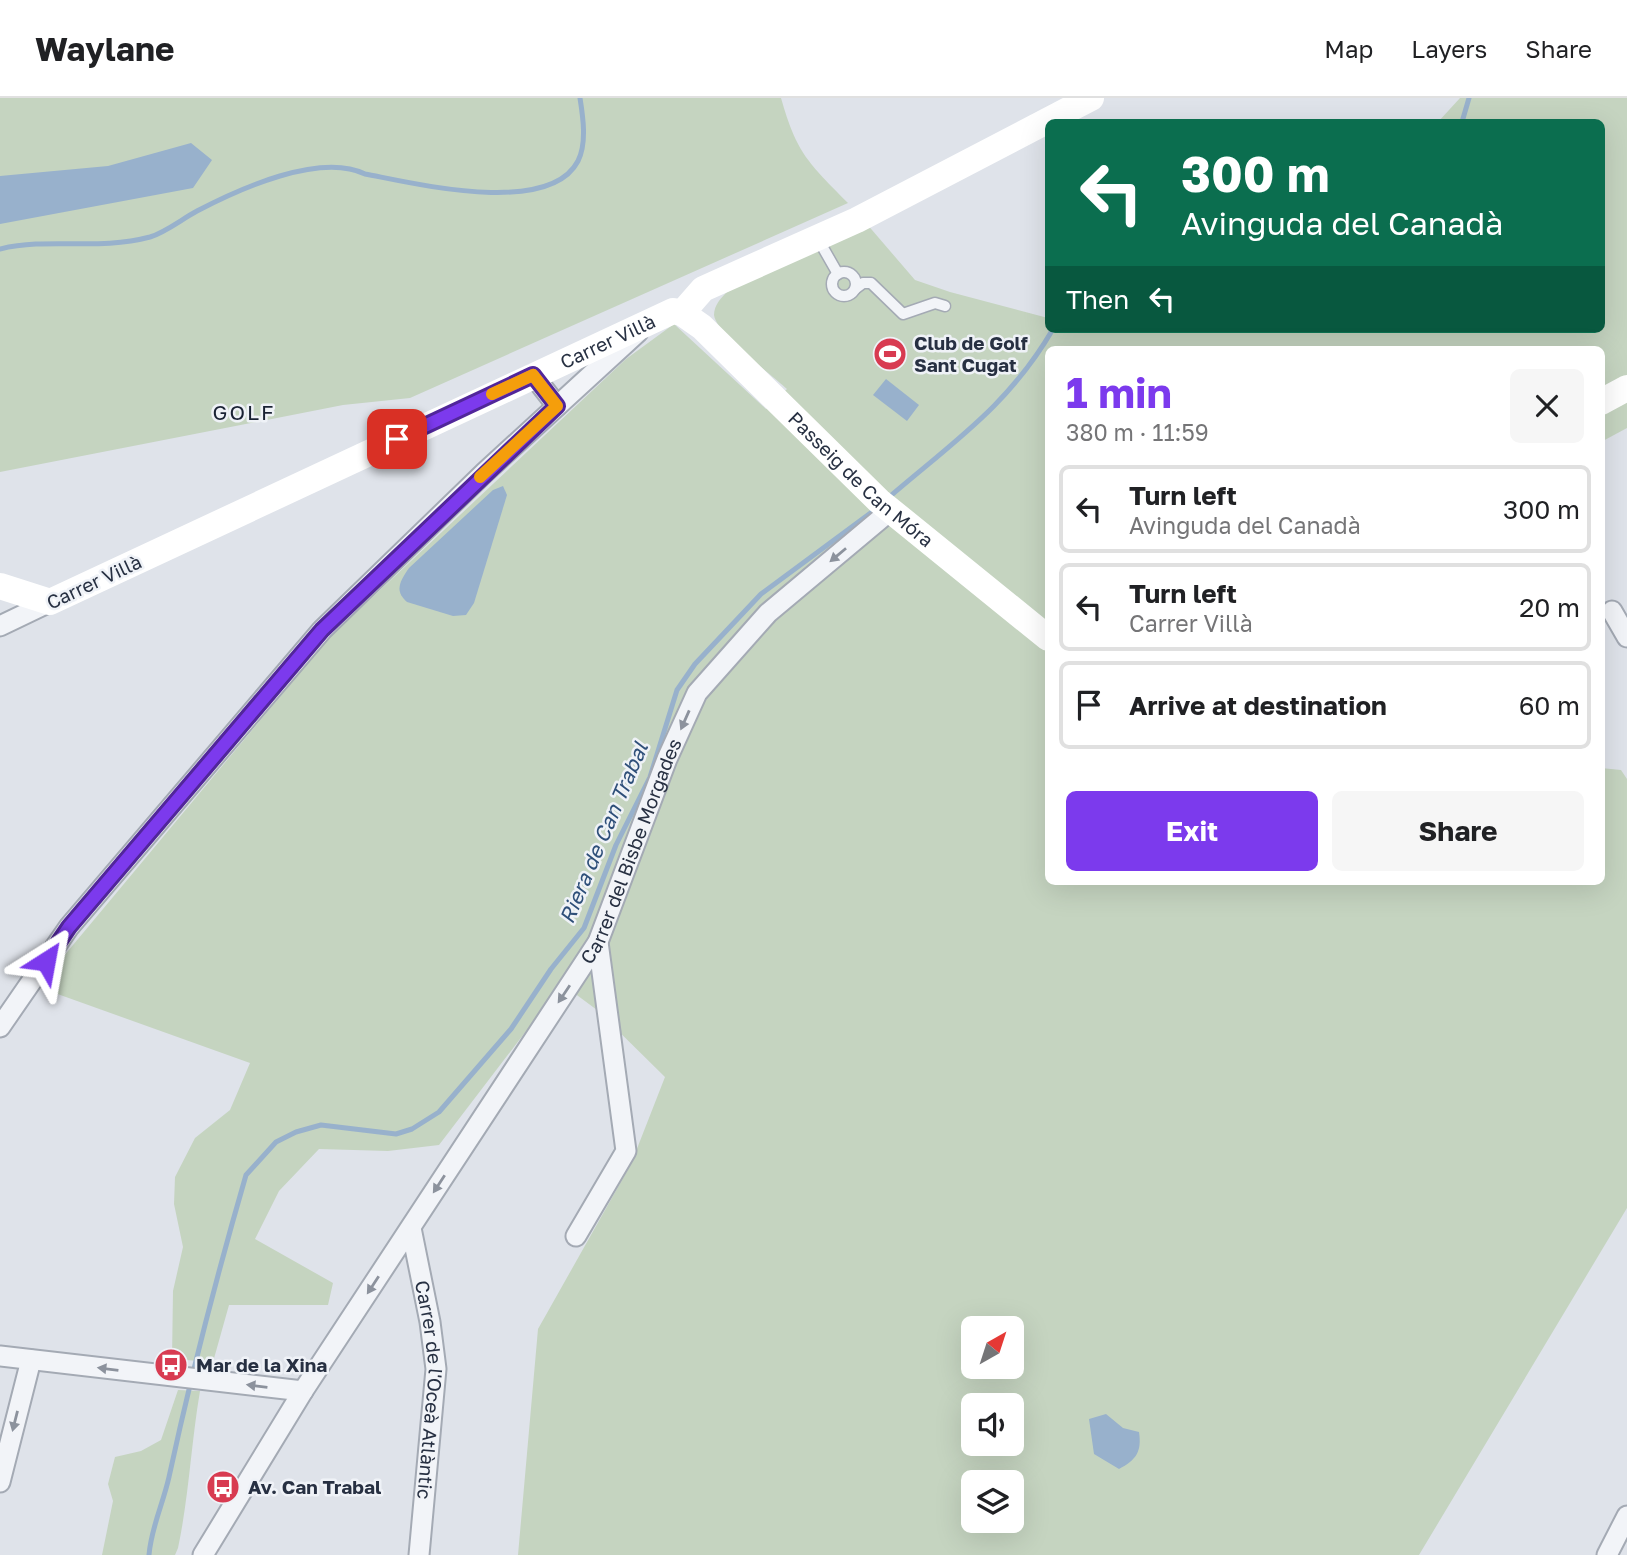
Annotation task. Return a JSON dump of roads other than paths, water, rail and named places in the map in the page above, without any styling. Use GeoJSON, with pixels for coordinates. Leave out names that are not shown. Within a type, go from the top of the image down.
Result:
{"type":"FeatureCollection","features":[{"type":"Feature","properties":{"kind":"street","name":"Carrer Villà"},"geometry":{"type":"LineString","coordinates":[[1050,119],[1091,98]]}},
{"type":"Feature","properties":{"kind":"street","name":"Carrer Villà"},"geometry":{"type":"LineString","coordinates":[[0,626],[664,313],[681,313],[703,289],[817,239],[1045,122]]}},
{"type":"Feature","properties":{"kind":"street","name":"Passeig de Can Móra"},"geometry":{"type":"LineString","coordinates":[[681,313],[702,327],[886,507],[1045,636]]}},
{"type":"Feature","properties":{"kind":"street"},"geometry":{"type":"LineString","coordinates":[[0,1027],[69,927],[322,630],[652,319]]}},
{"type":"Feature","properties":{"kind":"street"},"geometry":{"type":"LineString","coordinates":[[533,375],[557,406]]}},
{"type":"Feature","properties":{"kind":"street"},"geometry":{"type":"LineString","coordinates":[[1605,400],[1627,388]]}},
{"type":"Feature","properties":{"kind":"street","name":"Carrer del Bisbe Morgades"},"geometry":{"type":"LineString","coordinates":[[203,1555],[303,1391],[598,942],[667,759],[697,694],[768,612],[886,507]]}},
{"type":"Feature","properties":{"kind":"street"},"geometry":{"type":"LineString","coordinates":[[0,586],[50,603]]}},
{"type":"Feature","properties":{"kind":"street"},"geometry":{"type":"LineString","coordinates":[[1612,611],[1627,636]]}},
{"type":"Feature","properties":{"kind":"street"},"geometry":{"type":"LineString","coordinates":[[576,1236],[626,1151],[598,942]]}},
{"type":"Feature","properties":{"kind":"street","name":"Carrer de l'Oceà Atlàntic"},"geometry":{"type":"LineString","coordinates":[[411,1228],[430,1322],[436,1369],[419,1555]]}},
{"type":"Feature","properties":{"kind":"street"},"geometry":{"type":"LineString","coordinates":[[0,1356],[303,1391]]}},
{"type":"Feature","properties":{"kind":"street"},"geometry":{"type":"LineString","coordinates":[[0,1482],[31,1360]]}},
{"type":"Feature","properties":{"kind":"street"},"geometry":{"type":"LineString","coordinates":[[1607,1555],[1627,1516]]}},
{"type":"Feature","properties":{"kind":"lane"},"geometry":{"type":"LineString","coordinates":[[817,239],[838,274]]}},
{"type":"Feature","properties":{"kind":"lane"},"geometry":{"type":"LineString","coordinates":[[838,274],[852,275],[856,282],[855,289]]}},
{"type":"Feature","properties":{"kind":"lane"},"geometry":{"type":"LineString","coordinates":[[838,274],[833,282],[837,293],[846,296],[863,283],[871,283],[903,314],[935,303],[945,306]]}},
{"type":"Feature","properties":{"kind":"water"},"geometry":{"type":"Polygon","coordinates":[[[191,143],[212,160],[193,188],[0,224],[0,176],[108,166],[191,143]]]}},
{"type":"Feature","properties":{"kind":"water"},"geometry":{"type":"Polygon","coordinates":[[[886,379],[919,405],[907,421],[873,395],[886,379]]]}},
{"type":"Feature","properties":{"kind":"water"},"geometry":{"type":"Polygon","coordinates":[[[503,486],[507,495],[474,603],[466,615],[453,616],[407,602],[401,594],[400,586],[409,568],[493,490],[503,486]]]}},
{"type":"Feature","properties":{"kind":"water"},"geometry":{"type":"Polygon","coordinates":[[[1106,1414],[1123,1428],[1139,1432],[1140,1445],[1136,1455],[1119,1469],[1094,1454],[1089,1419],[1106,1414]]]}},
{"type":"Feature","properties":{"kind":"waterway"},"geometry":{"type":"LineString","coordinates":[[0,249],[37,244],[111,243],[150,237],[214,202],[257,184],[303,170],[326,167],[347,168],[365,174],[446,189],[511,192],[539,188],[562,178],[578,161],[583,138],[580,98]]}},
{"type":"Feature","properties":{"kind":"waterway","name":"Riera de Can Trabal"},"geometry":{"type":"LineString","coordinates":[[1463,119],[1469,98]]}},
{"type":"Feature","properties":{"kind":"waterway","name":"Riera de Can Trabal"},"geometry":{"type":"LineString","coordinates":[[888,498],[999,401],[1018,380],[1050,333]]}},
{"type":"Feature","properties":{"kind":"waterway","name":"Riera de Can Trabal"},"geometry":{"type":"LineString","coordinates":[[149,1555],[205,1325],[246,1175],[276,1142],[296,1132],[321,1125],[396,1134],[412,1129],[439,1112],[511,1029],[551,969],[584,928],[616,845],[650,777],[677,690],[695,664],[761,594],[876,509]]}},
{"type":"Feature","properties":{"kind":"place","name":"Club de Golf Sant Cugat"},"geometry":{"type":"Point","coordinates":[890,354]}},
{"type":"Feature","properties":{"kind":"place","name":"Mar de la Xina"},"geometry":{"type":"Point","coordinates":[171,1365]}},
{"type":"Feature","properties":{"kind":"place","name":"Av. Can Trabal"},"geometry":{"type":"Point","coordinates":[223,1487]}},
{"type":"Feature","properties":{"kind":"district","name":"GOLF"},"geometry":{"type":"Point","coordinates":[244,413]}}]}
